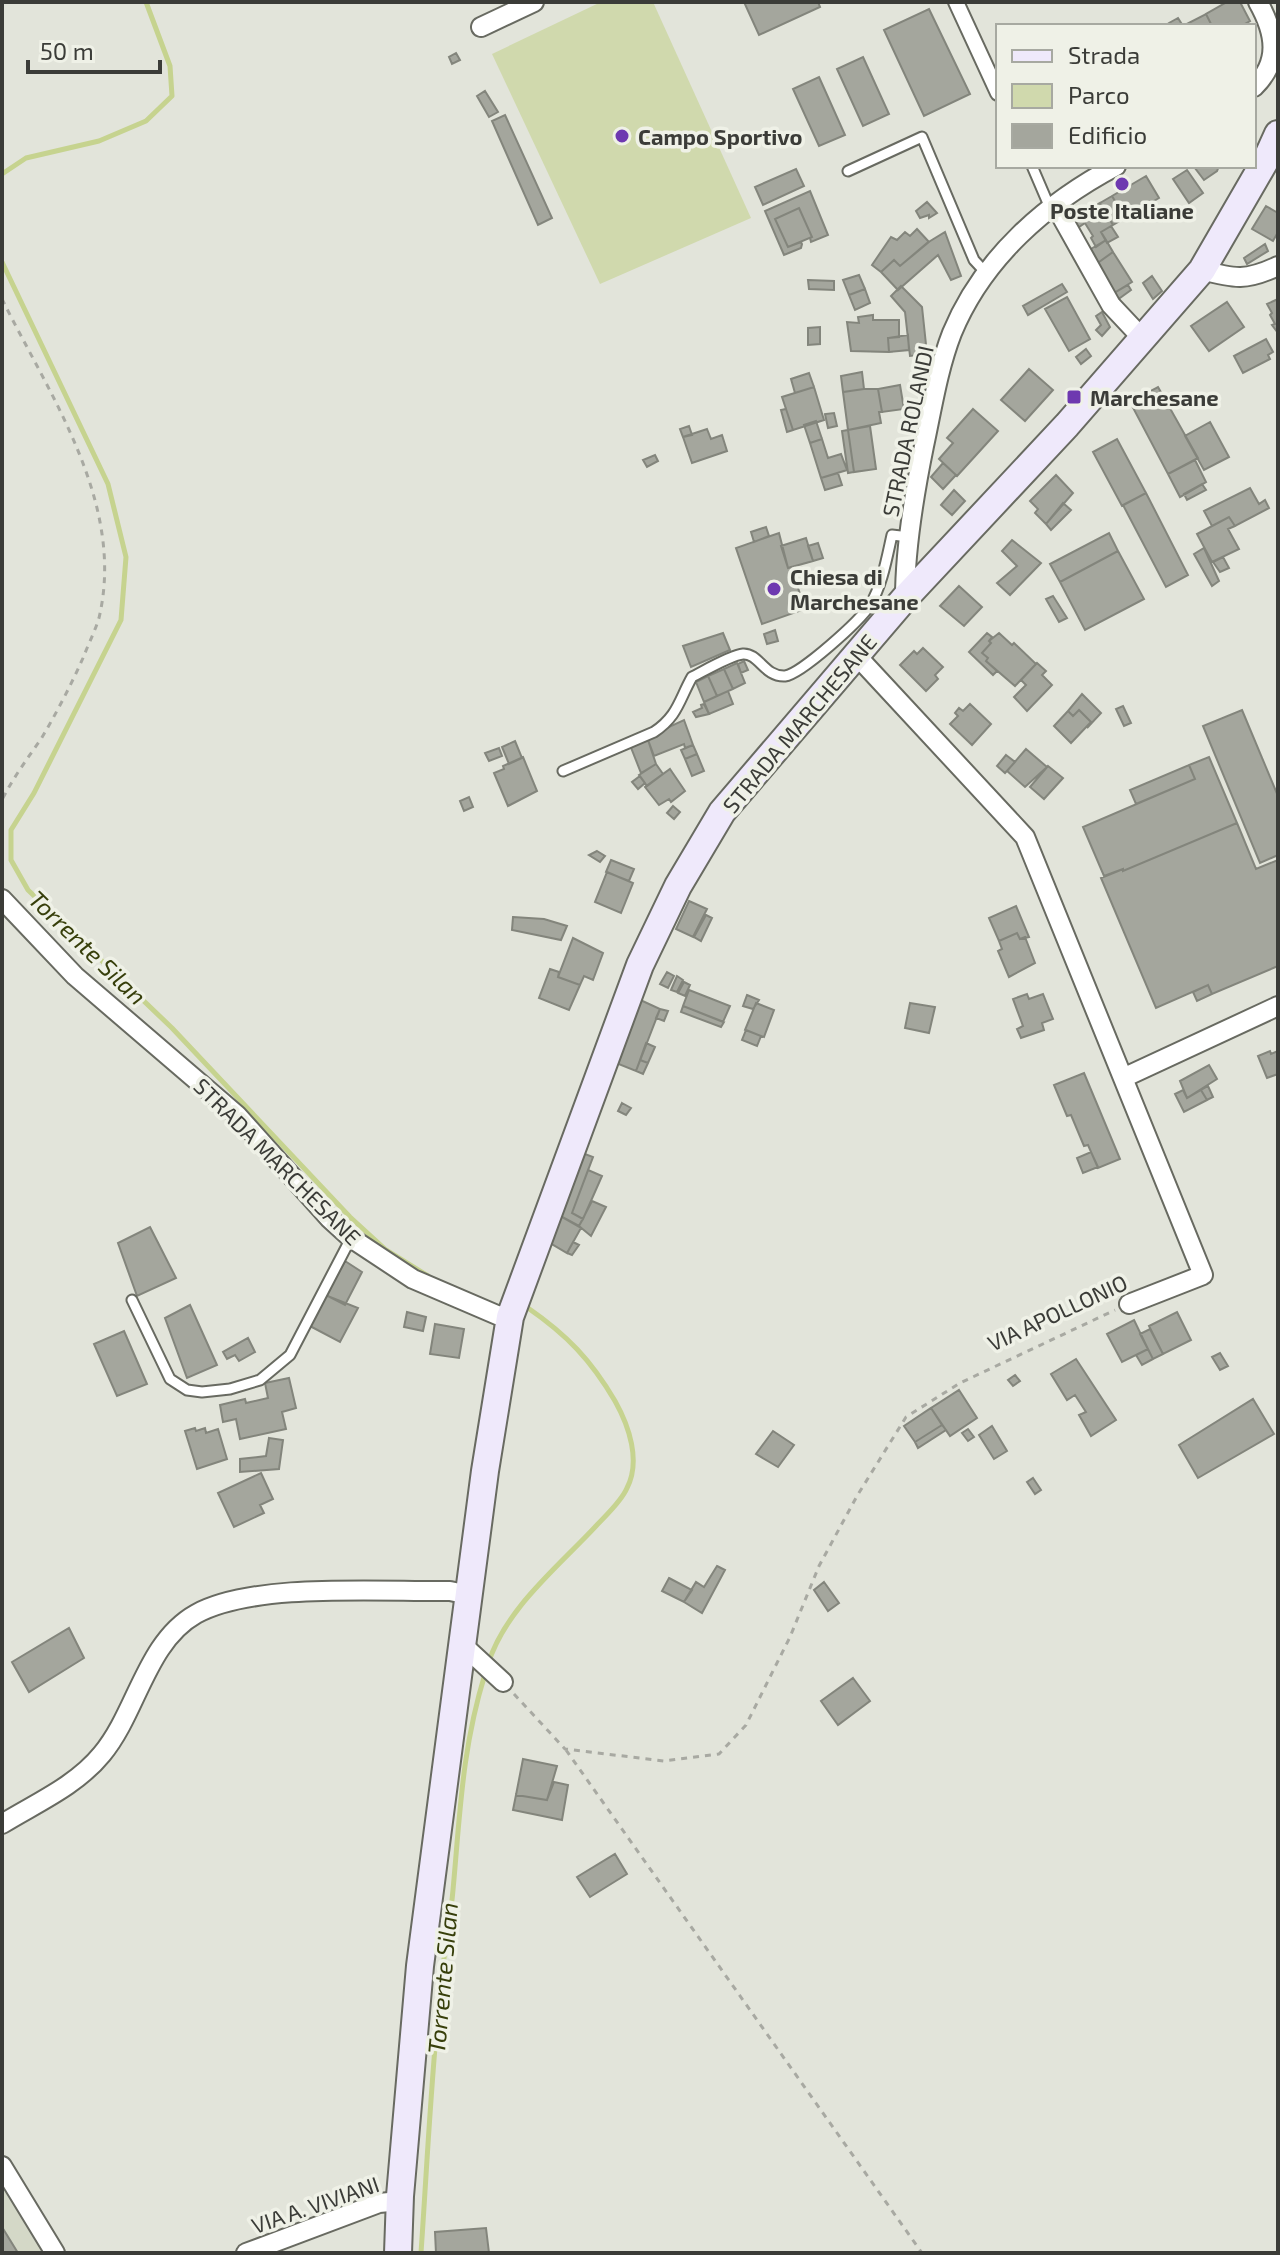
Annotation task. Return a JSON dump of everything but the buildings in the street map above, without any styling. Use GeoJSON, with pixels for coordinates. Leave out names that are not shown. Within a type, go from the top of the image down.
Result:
{"type":"FeatureCollection","features":[{"type":"Feature","properties":{"kind":"main road","name":"STRADA MARCHESANE"},"geometry":{"type":"LineString","coordinates":[[398,2253],[420,1966],[485,1471],[510,1317],[640,965],[678,886],[722,812],[905,598],[1067,425],[1202,270],[1278,134]]}},
{"type":"Feature","properties":{"kind":"street"},"geometry":{"type":"LineString","coordinates":[[481,27],[534,2]]}},
{"type":"Feature","properties":{"kind":"street"},"geometry":{"type":"LineString","coordinates":[[956,2],[996,89]]}},
{"type":"Feature","properties":{"kind":"street"},"geometry":{"type":"LineString","coordinates":[[1256,86],[1265,79],[1278,50],[1276,34],[1258,2]]}},
{"type":"Feature","properties":{"kind":"street","name":"STRADA ROLANDI"},"geometry":{"type":"LineString","coordinates":[[905,598],[916,483],[952,333],[986,273],[1012,241],[1077,188],[1112,168]]}},
{"type":"Feature","properties":{"kind":"street"},"geometry":{"type":"LineString","coordinates":[[1053,206],[1111,305],[1142,338]]}},
{"type":"Feature","properties":{"kind":"street"},"geometry":{"type":"LineString","coordinates":[[1202,270],[1232,278],[1249,278],[1278,266]]}},
{"type":"Feature","properties":{"kind":"street","name":"VIA APOLLONIO"},"geometry":{"type":"LineString","coordinates":[[856,655],[1025,837],[1203,1275],[1129,1304]]}},
{"type":"Feature","properties":{"kind":"street","name":"STRADA MARCHESANE"},"geometry":{"type":"LineString","coordinates":[[2,899],[75,976],[237,1115],[329,1218],[351,1238],[413,1279],[497,1315],[510,1317]]}},
{"type":"Feature","properties":{"kind":"street"},"geometry":{"type":"LineString","coordinates":[[1123,1078],[1278,1006]]}},
{"type":"Feature","properties":{"kind":"street"},"geometry":{"type":"LineString","coordinates":[[2,1824],[71,1783],[102,1754],[172,1634],[195,1615],[214,1606],[257,1595],[450,1591],[469,1595]]}},
{"type":"Feature","properties":{"kind":"street"},"geometry":{"type":"LineString","coordinates":[[464,1646],[503,1682]]}},
{"type":"Feature","properties":{"kind":"street"},"geometry":{"type":"LineString","coordinates":[[2,2166],[55,2253]]}},
{"type":"Feature","properties":{"kind":"street","name":"VIA A. VIVIANI"},"geometry":{"type":"LineString","coordinates":[[246,2253],[379,2203],[400,2201]]}},
{"type":"Feature","properties":{"kind":"lane"},"geometry":{"type":"LineString","coordinates":[[848,171],[922,137],[974,260],[986,273]]}},
{"type":"Feature","properties":{"kind":"lane"},"geometry":{"type":"LineString","coordinates":[[1033,168],[1053,206]]}},
{"type":"Feature","properties":{"kind":"lane","name":"STRADA ROLANDI"},"geometry":{"type":"LineString","coordinates":[[563,771],[654,732],[676,713],[692,677],[742,654],[751,656],[772,675],[788,676],[804,668],[870,605],[892,535],[910,537]]}},
{"type":"Feature","properties":{"kind":"lane"},"geometry":{"type":"LineString","coordinates":[[132,1300],[170,1379],[187,1390],[230,1389],[260,1380],[290,1355],[351,1238]]}},
{"type":"Feature","properties":{"kind":"path"},"geometry":{"type":"LineString","coordinates":[[2,299],[86,470],[101,526],[105,571],[98,619],[82,660],[42,736],[2,800]]}},
{"type":"Feature","properties":{"kind":"path","name":"VIA APOLLONIO"},"geometry":{"type":"LineString","coordinates":[[565,1749],[664,1761],[719,1754],[746,1725],[790,1637],[819,1566],[857,1496],[906,1417],[960,1383],[1129,1304]]}},
{"type":"Feature","properties":{"kind":"path"},"geometry":{"type":"LineString","coordinates":[[503,1682],[565,1749],[922,2253]]}},
{"type":"Feature","properties":{"kind":"shaded area"},"geometry":{"type":"Polygon","coordinates":[[[2,2186],[42,2253],[2,2253],[2,2186]]]}},
{"type":"Feature","properties":{"kind":"green space","name":"Campo Sportivo"},"geometry":{"type":"Polygon","coordinates":[[[601,2],[653,2],[751,218],[600,284],[492,54],[601,2]]]}},
{"type":"Feature","properties":{"kind":"waterway"},"geometry":{"type":"LineString","coordinates":[[2,174],[26,158],[99,141],[146,121],[172,96],[170,66],[146,2]]}},
{"type":"Feature","properties":{"kind":"waterway","name":"Torrente Silan"},"geometry":{"type":"LineString","coordinates":[[2,262],[108,484],[126,557],[121,620],[34,793],[11,830],[11,860],[28,890],[172,1028],[350,1217],[386,1250],[428,1276]]}},
{"type":"Feature","properties":{"kind":"waterway"},"geometry":{"type":"LineString","coordinates":[[488,1664],[496,1644],[520,1607],[621,1498],[633,1467],[629,1432],[606,1386],[577,1349],[528,1308]]}},
{"type":"Feature","properties":{"kind":"waterway","name":"Torrente Silan"},"geometry":{"type":"LineString","coordinates":[[421,2253],[441,1979],[452,1903],[463,1781],[471,1728],[485,1674]]}},
{"type":"Feature","properties":{"kind":"place","name":"Campo Sportivo"},"geometry":{"type":"Point","coordinates":[622,136]}},
{"type":"Feature","properties":{"kind":"place","name":"Poste Italiane"},"geometry":{"type":"Point","coordinates":[1122,184]}},
{"type":"Feature","properties":{"kind":"place","name":"Marchesane"},"geometry":{"type":"Point","coordinates":[1074,397]}},
{"type":"Feature","properties":{"kind":"place","name":"Chiesa di Marchesane"},"geometry":{"type":"Point","coordinates":[774,589]}}]}
